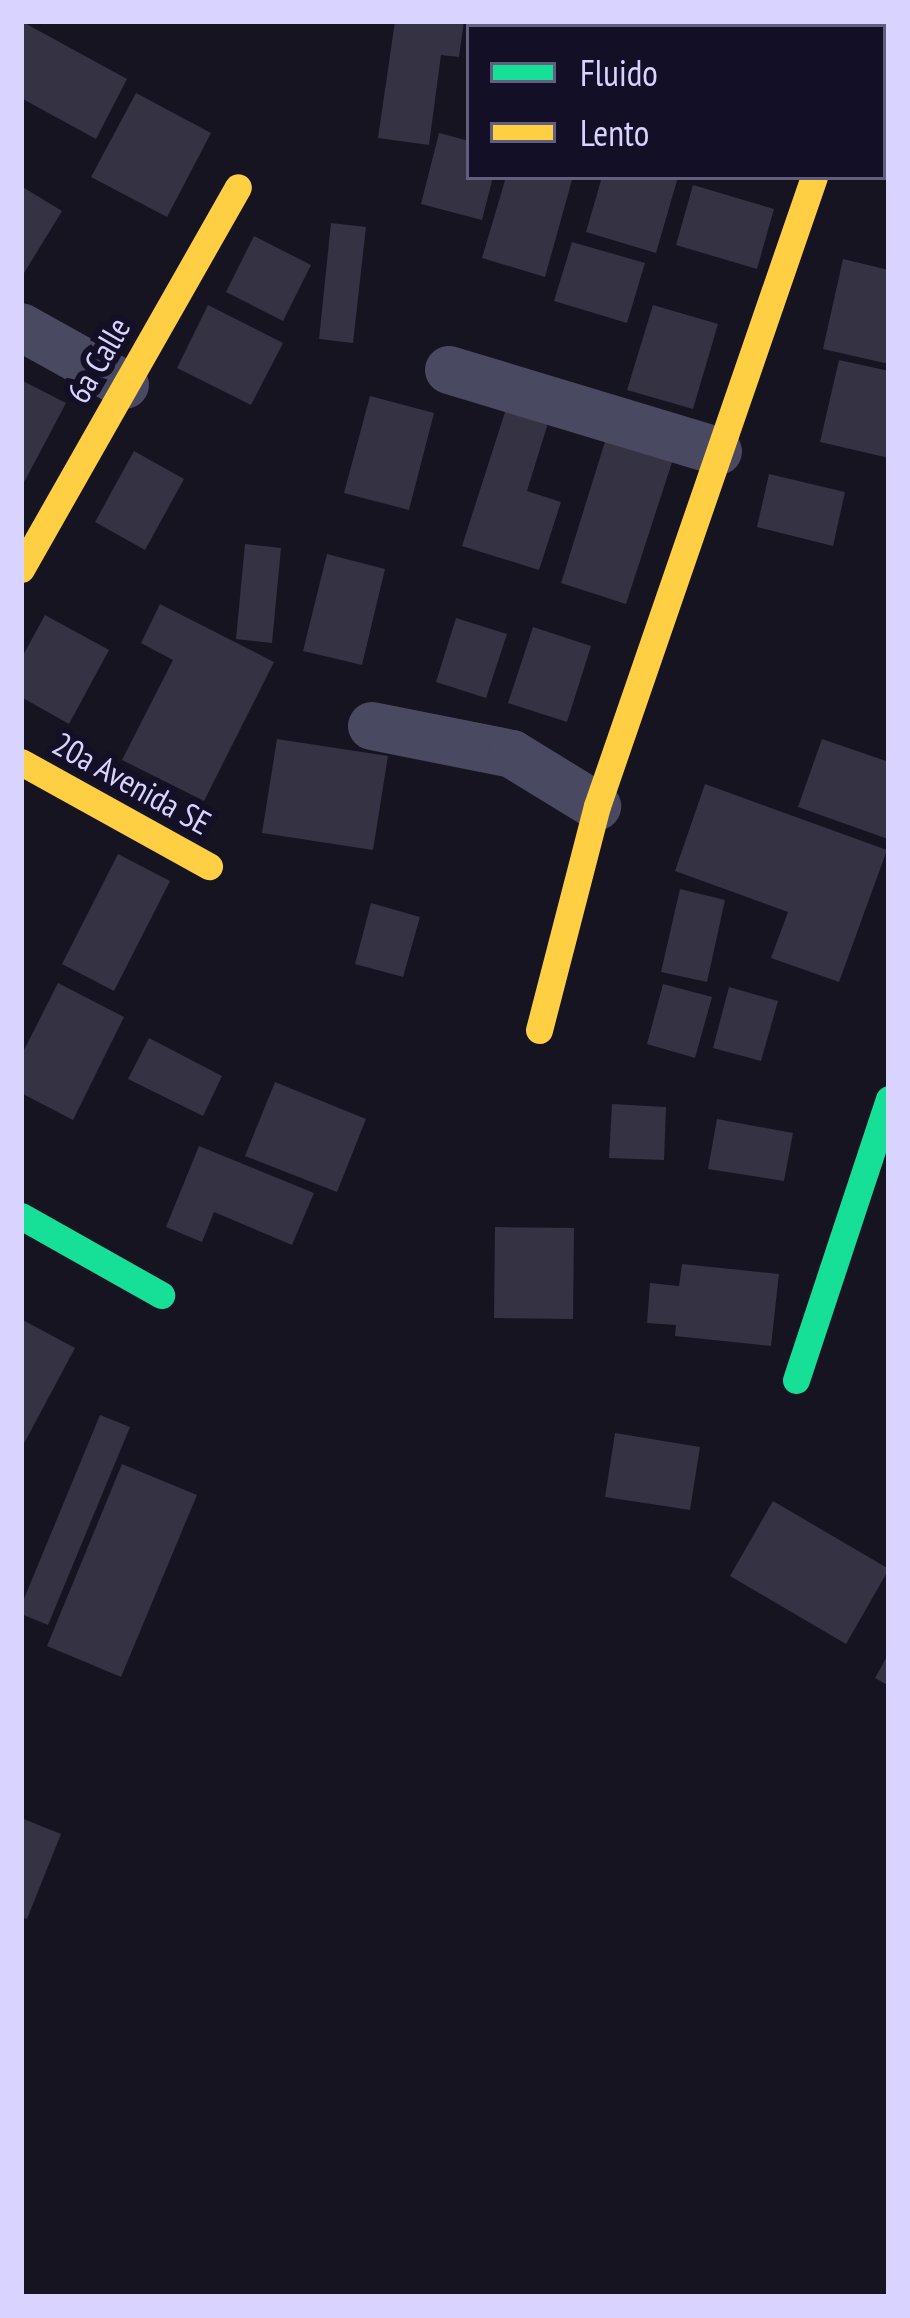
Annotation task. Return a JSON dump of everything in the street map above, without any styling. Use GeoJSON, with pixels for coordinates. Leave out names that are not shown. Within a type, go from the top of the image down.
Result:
{"type":"FeatureCollection","features":[{"type":"Feature","properties":{"kind":"street"},"geometry":{"type":"LineString","coordinates":[[539,1030],[596,806],[813,180]]}},
{"type":"Feature","properties":{"kind":"street","name":"6a Calle"},"geometry":{"type":"LineString","coordinates":[[21,568],[238,187]]}},
{"type":"Feature","properties":{"kind":"street"},"geometry":{"type":"LineString","coordinates":[[21,327],[125,386]]}},
{"type":"Feature","properties":{"kind":"street"},"geometry":{"type":"LineString","coordinates":[[449,370],[718,451]]}},
{"type":"Feature","properties":{"kind":"street"},"geometry":{"type":"LineString","coordinates":[[372,726],[512,754],[596,806]]}},
{"type":"Feature","properties":{"kind":"street","name":"20a Avenida SE"},"geometry":{"type":"LineString","coordinates":[[21,762],[209,866]]}},
{"type":"Feature","properties":{"kind":"street"},"geometry":{"type":"LineString","coordinates":[[796,1380],[889,1099]]}},
{"type":"Feature","properties":{"kind":"street"},"geometry":{"type":"LineString","coordinates":[[21,1216],[161,1295]]}},
{"type":"Feature","properties":{"kind":"building"},"geometry":{"type":"Polygon","coordinates":[[[21,21],[127,79],[96,139],[21,98],[21,21]]]}},
{"type":"Feature","properties":{"kind":"building"},"geometry":{"type":"Polygon","coordinates":[[[395,21],[464,21],[459,57],[441,55],[429,145],[378,138],[395,21]]]}},
{"type":"Feature","properties":{"kind":"building"},"geometry":{"type":"Polygon","coordinates":[[[640,21],[700,21],[700,24],[640,21]]]}},
{"type":"Feature","properties":{"kind":"building"},"geometry":{"type":"Polygon","coordinates":[[[712,21],[783,21],[782,24],[712,21]]]}},
{"type":"Feature","properties":{"kind":"building"},"geometry":{"type":"Polygon","coordinates":[[[793,21],[846,21],[845,24],[793,21]]]}},
{"type":"Feature","properties":{"kind":"building"},"geometry":{"type":"Polygon","coordinates":[[[136,93],[211,133],[167,217],[91,177],[136,93]]]}},
{"type":"Feature","properties":{"kind":"building"},"geometry":{"type":"Polygon","coordinates":[[[439,133],[466,140],[466,180],[492,180],[482,220],[421,204],[439,133]]]}},
{"type":"Feature","properties":{"kind":"building"},"geometry":{"type":"Polygon","coordinates":[[[505,180],[572,180],[545,277],[482,258],[505,180]]]}},
{"type":"Feature","properties":{"kind":"building"},"geometry":{"type":"Polygon","coordinates":[[[601,180],[677,180],[656,253],[586,232],[601,180]]]}},
{"type":"Feature","properties":{"kind":"building"},"geometry":{"type":"Polygon","coordinates":[[[693,185],[774,209],[757,269],[676,245],[693,185]]]}},
{"type":"Feature","properties":{"kind":"building"},"geometry":{"type":"Polygon","coordinates":[[[21,186],[62,211],[21,278],[21,186]]]}},
{"type":"Feature","properties":{"kind":"building"},"geometry":{"type":"Polygon","coordinates":[[[331,223],[366,227],[353,343],[319,339],[331,223]]]}},
{"type":"Feature","properties":{"kind":"building"},"geometry":{"type":"Polygon","coordinates":[[[254,236],[311,265],[283,321],[226,292],[254,236]]]}},
{"type":"Feature","properties":{"kind":"building"},"geometry":{"type":"Polygon","coordinates":[[[572,242],[645,263],[627,323],[554,301],[572,242]]]}},
{"type":"Feature","properties":{"kind":"building"},"geometry":{"type":"Polygon","coordinates":[[[843,259],[889,270],[889,364],[823,349],[843,259]]]}},
{"type":"Feature","properties":{"kind":"building"},"geometry":{"type":"Polygon","coordinates":[[[208,305],[283,343],[251,405],[177,368],[208,305]]]}},
{"type":"Feature","properties":{"kind":"building"},"geometry":{"type":"Polygon","coordinates":[[[653,305],[718,324],[693,409],[627,390],[653,305]]]}},
{"type":"Feature","properties":{"kind":"building"},"geometry":{"type":"Polygon","coordinates":[[[839,360],[889,371],[889,458],[820,442],[839,360]]]}},
{"type":"Feature","properties":{"kind":"building"},"geometry":{"type":"Polygon","coordinates":[[[21,380],[66,403],[21,488],[21,380]]]}},
{"type":"Feature","properties":{"kind":"building"},"geometry":{"type":"Polygon","coordinates":[[[370,396],[434,413],[409,510],[344,493],[370,396]]]}},
{"type":"Feature","properties":{"kind":"building"},"geometry":{"type":"Polygon","coordinates":[[[506,409],[548,423],[527,491],[561,502],[539,570],[462,546],[506,409]]]}},
{"type":"Feature","properties":{"kind":"building"},"geometry":{"type":"Polygon","coordinates":[[[608,432],[675,453],[626,604],[561,583],[608,432]]]}},
{"type":"Feature","properties":{"kind":"building"},"geometry":{"type":"Polygon","coordinates":[[[134,451],[184,479],[145,550],[95,522],[134,451]]]}},
{"type":"Feature","properties":{"kind":"building"},"geometry":{"type":"Polygon","coordinates":[[[769,474],[845,492],[833,546],[757,527],[769,474]]]}},
{"type":"Feature","properties":{"kind":"building"},"geometry":{"type":"Polygon","coordinates":[[[245,544],[281,548],[272,643],[236,639],[245,544]]]}},
{"type":"Feature","properties":{"kind":"building"},"geometry":{"type":"Polygon","coordinates":[[[327,554],[385,569],[362,665],[303,651],[327,554]]]}},
{"type":"Feature","properties":{"kind":"building"},"geometry":{"type":"Polygon","coordinates":[[[160,604],[274,662],[204,801],[122,760],[173,660],[141,643],[160,604]]]}},
{"type":"Feature","properties":{"kind":"building"},"geometry":{"type":"Polygon","coordinates":[[[45,615],[109,650],[69,724],[21,697],[21,659],[45,615]]]}},
{"type":"Feature","properties":{"kind":"building"},"geometry":{"type":"Polygon","coordinates":[[[456,618],[507,634],[486,698],[436,682],[456,618]]]}},
{"type":"Feature","properties":{"kind":"building"},"geometry":{"type":"Polygon","coordinates":[[[533,627],[591,646],[567,722],[508,703],[533,627]]]}},
{"type":"Feature","properties":{"kind":"building"},"geometry":{"type":"Polygon","coordinates":[[[277,739],[388,756],[373,850],[262,833],[277,739]]]}},
{"type":"Feature","properties":{"kind":"building"},"geometry":{"type":"Polygon","coordinates":[[[822,739],[889,762],[888,839],[798,807],[822,739]]]}},
{"type":"Feature","properties":{"kind":"building"},"geometry":{"type":"Polygon","coordinates":[[[705,784],[887,850],[839,982],[771,958],[788,912],[675,871],[705,784]]]}},
{"type":"Feature","properties":{"kind":"building"},"geometry":{"type":"Polygon","coordinates":[[[118,854],[170,881],[114,991],[62,964],[118,854]]]}},
{"type":"Feature","properties":{"kind":"building"},"geometry":{"type":"Polygon","coordinates":[[[680,889],[725,900],[707,982],[661,972],[680,889]]]}},
{"type":"Feature","properties":{"kind":"building"},"geometry":{"type":"Polygon","coordinates":[[[371,903],[420,917],[403,977],[355,964],[371,903]]]}},
{"type":"Feature","properties":{"kind":"building"},"geometry":{"type":"Polygon","coordinates":[[[58,983],[124,1017],[73,1120],[21,1093],[21,1056],[58,983]]]}},
{"type":"Feature","properties":{"kind":"building"},"geometry":{"type":"Polygon","coordinates":[[[663,984],[712,997],[695,1058],[647,1044],[663,984]]]}},
{"type":"Feature","properties":{"kind":"building"},"geometry":{"type":"Polygon","coordinates":[[[729,987],[778,1001],[761,1061],[713,1048],[729,987]]]}},
{"type":"Feature","properties":{"kind":"building"},"geometry":{"type":"Polygon","coordinates":[[[149,1038],[222,1076],[203,1116],[128,1079],[149,1038]]]}},
{"type":"Feature","properties":{"kind":"building"},"geometry":{"type":"Polygon","coordinates":[[[275,1082],[366,1119],[337,1192],[245,1156],[275,1082]]]}},
{"type":"Feature","properties":{"kind":"building"},"geometry":{"type":"Polygon","coordinates":[[[612,1104],[666,1107],[664,1160],[609,1158],[612,1104]]]}},
{"type":"Feature","properties":{"kind":"building"},"geometry":{"type":"Polygon","coordinates":[[[717,1119],[793,1133],[784,1181],[708,1169],[717,1119]]]}},
{"type":"Feature","properties":{"kind":"building"},"geometry":{"type":"Polygon","coordinates":[[[199,1146],[314,1193],[292,1245],[214,1212],[202,1242],[166,1227],[199,1146]]]}},
{"type":"Feature","properties":{"kind":"building"},"geometry":{"type":"Polygon","coordinates":[[[495,1227],[574,1228],[573,1319],[494,1318],[495,1227]]]}},
{"type":"Feature","properties":{"kind":"building"},"geometry":{"type":"Polygon","coordinates":[[[682,1264],[779,1274],[771,1346],[675,1336],[676,1325],[647,1323],[650,1283],[679,1286],[682,1264]]]}},
{"type":"Feature","properties":{"kind":"building"},"geometry":{"type":"Polygon","coordinates":[[[21,1319],[75,1348],[21,1449],[21,1319]]]}},
{"type":"Feature","properties":{"kind":"building"},"geometry":{"type":"Polygon","coordinates":[[[100,1415],[130,1427],[48,1625],[21,1614],[21,1606],[100,1415]]]}},
{"type":"Feature","properties":{"kind":"building"},"geometry":{"type":"Polygon","coordinates":[[[615,1433],[700,1447],[690,1510],[605,1497],[615,1433]]]}},
{"type":"Feature","properties":{"kind":"building"},"geometry":{"type":"Polygon","coordinates":[[[122,1464],[197,1495],[121,1677],[47,1646],[122,1464]]]}},
{"type":"Feature","properties":{"kind":"building"},"geometry":{"type":"Polygon","coordinates":[[[773,1501],[889,1569],[846,1644],[730,1576],[773,1501]]]}},
{"type":"Feature","properties":{"kind":"building"},"geometry":{"type":"Polygon","coordinates":[[[889,1653],[889,1686],[875,1678],[889,1653]]]}},
{"type":"Feature","properties":{"kind":"building"},"geometry":{"type":"Polygon","coordinates":[[[21,1818],[61,1834],[27,1919],[21,1917],[21,1818]]]}},
{"type":"Feature","properties":{"kind":"traffic: fast"},"geometry":{"type":"LineString","coordinates":[[796,1380],[889,1099]]}},
{"type":"Feature","properties":{"kind":"traffic: fast"},"geometry":{"type":"LineString","coordinates":[[21,1216],[161,1295]]}},
{"type":"Feature","properties":{"kind":"traffic: slow"},"geometry":{"type":"LineString","coordinates":[[539,1030],[597,806],[813,180]]}},
{"type":"Feature","properties":{"kind":"traffic: slow"},"geometry":{"type":"LineString","coordinates":[[21,569],[238,187]]}},
{"type":"Feature","properties":{"kind":"traffic: slow"},"geometry":{"type":"LineString","coordinates":[[21,762],[209,866]]}}]}
